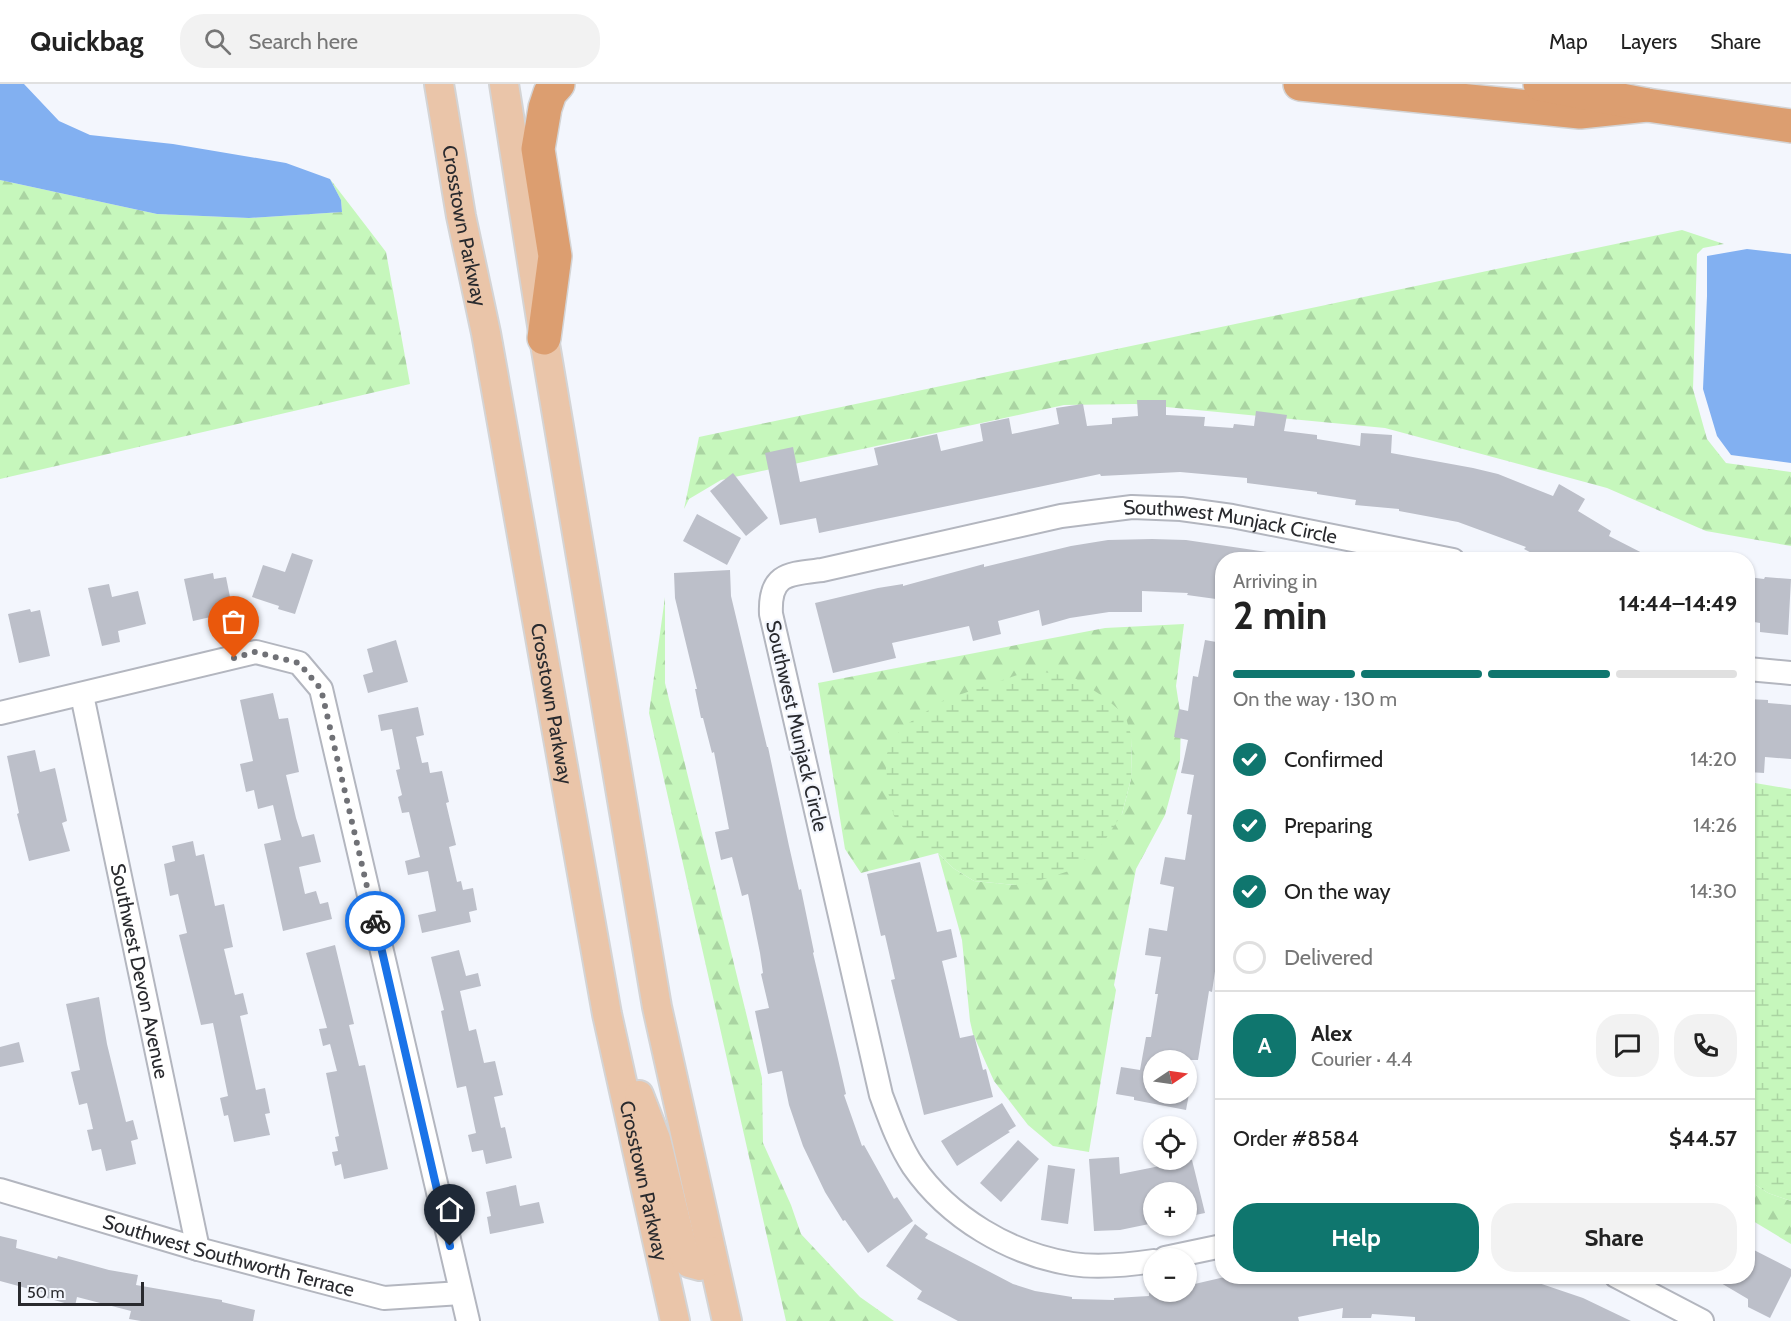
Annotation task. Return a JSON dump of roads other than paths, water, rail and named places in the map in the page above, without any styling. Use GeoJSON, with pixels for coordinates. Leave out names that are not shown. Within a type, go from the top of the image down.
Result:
{"type":"FeatureCollection","features":[{"type":"Feature","properties":{"kind":"highway"},"geometry":{"type":"LineString","coordinates":[[544,338],[555,256],[538,149],[545,108],[550,93],[558,84]]}},
{"type":"Feature","properties":{"kind":"highway"},"geometry":{"type":"LineString","coordinates":[[1300,84],[1580,112],[1647,105]]}},
{"type":"Feature","properties":{"kind":"highway"},"geometry":{"type":"LineString","coordinates":[[1540,84],[1647,105],[1791,126]]}},
{"type":"Feature","properties":{"kind":"main road","name":"Crosstown Parkway"},"geometry":{"type":"LineString","coordinates":[[439,84],[461,216],[486,333],[607,1014],[675,1321]]}},
{"type":"Feature","properties":{"kind":"main road"},"geometry":{"type":"LineString","coordinates":[[504,84],[544,338],[657,1007],[727,1321]]}},
{"type":"Feature","properties":{"kind":"main road"},"geometry":{"type":"LineString","coordinates":[[616,1057],[643,1103],[656,1139],[685,1258],[689,1263],[700,1266],[706,1263],[711,1251]]}},
{"type":"Feature","properties":{"kind":"street","name":"Southwest Munjack Circle"},"geometry":{"type":"LineString","coordinates":[[1143,1262],[1110,1266],[1073,1264],[1042,1258],[1008,1245],[971,1224],[940,1198],[912,1165],[893,1126],[879,1084],[771,614],[770,602],[776,586],[786,575],[822,570],[1061,516],[1132,507],[1180,509],[1232,516],[1413,552]]}},
{"type":"Feature","properties":{"kind":"street"},"geometry":{"type":"LineString","coordinates":[[0,713],[255,652],[299,663],[321,689],[468,1321]]}},
{"type":"Feature","properties":{"kind":"street"},"geometry":{"type":"LineString","coordinates":[[1755,670],[1791,673]]}},
{"type":"Feature","properties":{"kind":"street","name":"Southwest Devon Avenue"},"geometry":{"type":"LineString","coordinates":[[82,694],[198,1249]]}},
{"type":"Feature","properties":{"kind":"street","name":"Southwest Southworth Terrace"},"geometry":{"type":"LineString","coordinates":[[0,1190],[198,1249],[384,1298],[461,1293]]}},
{"type":"Feature","properties":{"kind":"street"},"geometry":{"type":"LineString","coordinates":[[1197,1251],[1215,1247]]}},
{"type":"Feature","properties":{"kind":"street"},"geometry":{"type":"LineString","coordinates":[[1633,1284],[1702,1321]]}},
{"type":"Feature","properties":{"kind":"water"},"geometry":{"type":"Polygon","coordinates":[[[0,84],[24,84],[59,121],[90,135],[173,144],[286,163],[330,179],[341,200],[342,212],[249,218],[157,214],[0,180],[0,84]]]}},
{"type":"Feature","properties":{"kind":"water"},"geometry":{"type":"Polygon","coordinates":[[[1747,249],[1791,254],[1791,463],[1731,455],[1717,436],[1703,389],[1707,256],[1747,249]]]}}]}
